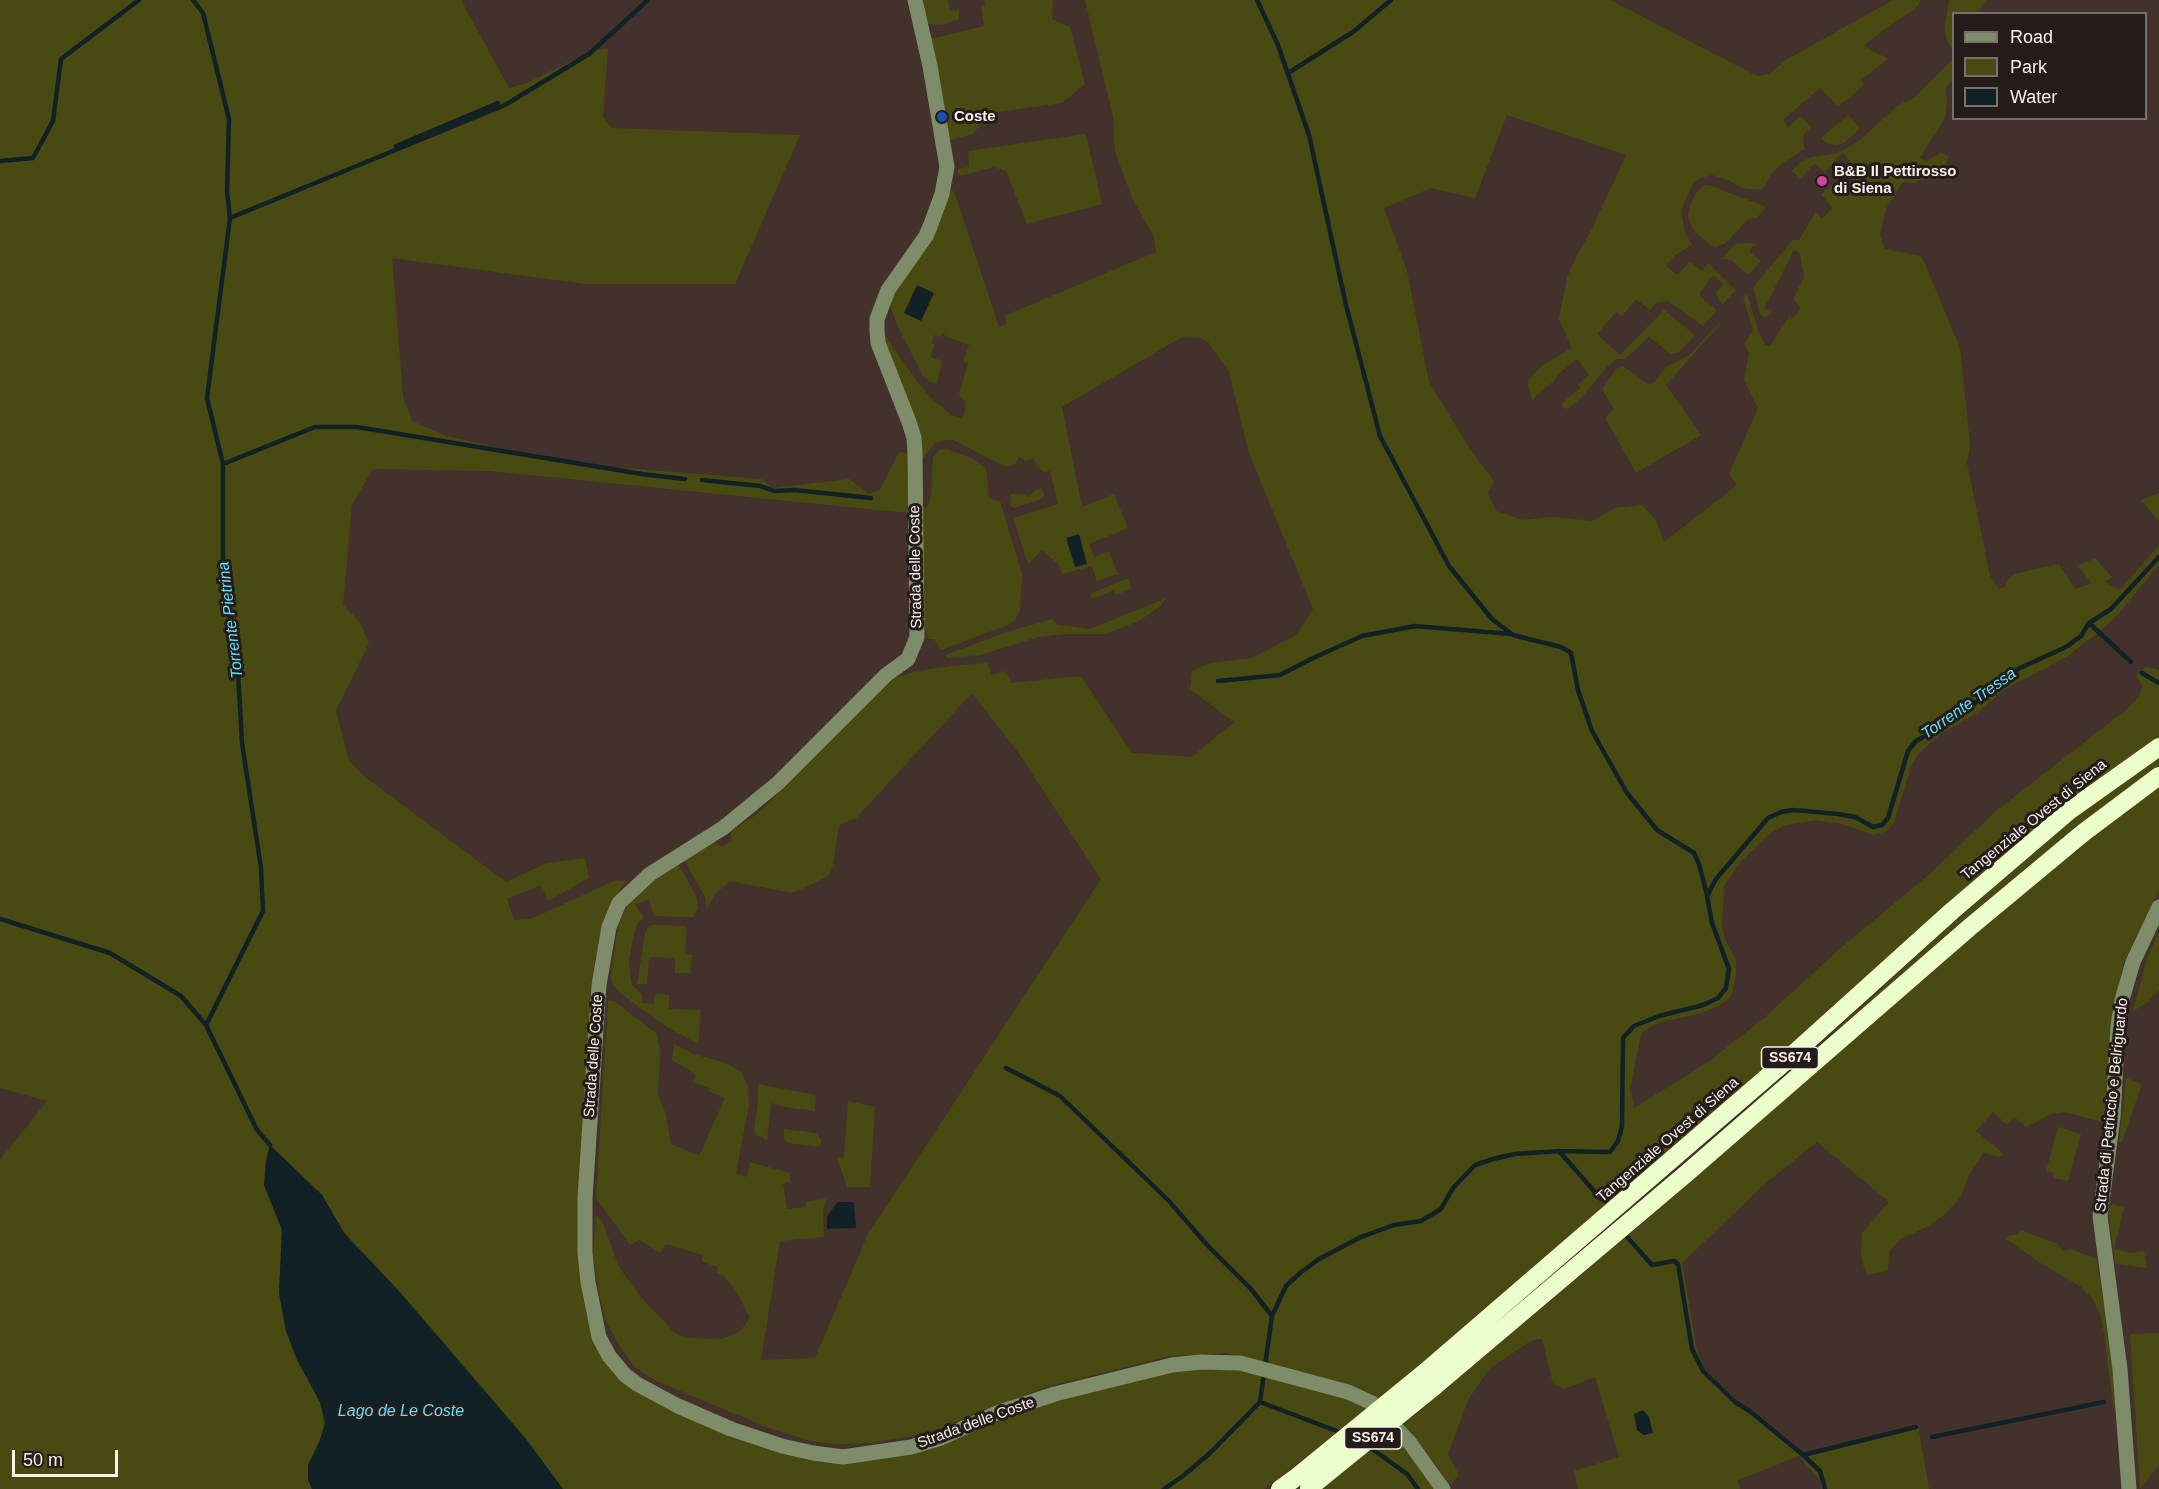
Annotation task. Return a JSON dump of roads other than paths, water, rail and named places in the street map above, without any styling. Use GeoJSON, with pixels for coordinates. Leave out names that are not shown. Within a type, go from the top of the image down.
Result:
{"type":"FeatureCollection","features":[{"type":"Feature","properties":{"kind":"highway","name":"Tangenziale Ovest di Siena"},"geometry":{"type":"LineString","coordinates":[[1308,1489],[1952,911],[2069,811],[2159,747]]}},
{"type":"Feature","properties":{"kind":"highway","name":"Tangenziale Ovest di Siena"},"geometry":{"type":"LineString","coordinates":[[1280,1489],[1430,1379],[1695,1165],[2083,832],[2159,776]]}},
{"type":"Feature","properties":{"kind":"street","name":"Strada delle Coste"},"geometry":{"type":"LineString","coordinates":[[915,0],[947,160],[946,174],[942,194],[926,236],[888,290],[882,303],[877,319],[877,331],[878,343],[909,422],[915,453],[917,638],[908,659],[886,675],[778,783],[723,828],[650,874],[619,903],[609,927],[599,985],[585,1198],[585,1253],[592,1311],[599,1337],[609,1356],[625,1375],[678,1406],[731,1429],[782,1446],[843,1457],[911,1447],[941,1438],[997,1413],[1055,1394],[1172,1365],[1201,1362],[1240,1363],[1348,1392],[1372,1403],[1410,1443],[1443,1489]]}},
{"type":"Feature","properties":{"kind":"street","name":"Strada di Petriccio e Belriguardo"},"geometry":{"type":"LineString","coordinates":[[2129,1489],[2120,1369],[2100,1216],[2113,1117],[2118,1026],[2122,1000],[2136,955],[2159,907]]}},
{"type":"Feature","properties":{"kind":"water"},"geometry":{"type":"Polygon","coordinates":[[[917,285],[934,293],[921,321],[904,313],[917,285]]]}},
{"type":"Feature","properties":{"kind":"water"},"geometry":{"type":"Polygon","coordinates":[[[1079,534],[1087,564],[1075,567],[1066,538],[1079,534]]]}},
{"type":"Feature","properties":{"kind":"water","name":"Lago de Le Coste"},"geometry":{"type":"Polygon","coordinates":[[[270,1145],[322,1195],[345,1234],[399,1291],[526,1439],[563,1489],[312,1489],[308,1480],[308,1465],[325,1423],[320,1402],[297,1360],[286,1331],[279,1293],[282,1230],[264,1185],[270,1145]]]}},
{"type":"Feature","properties":{"kind":"water"},"geometry":{"type":"Polygon","coordinates":[[[838,1202],[854,1202],[856,1228],[827,1229],[827,1216],[838,1202]]]}},
{"type":"Feature","properties":{"kind":"water"},"geometry":{"type":"Polygon","coordinates":[[[1643,1410],[1649,1417],[1653,1433],[1644,1435],[1637,1430],[1634,1414],[1643,1410]]]}},
{"type":"Feature","properties":{"kind":"waterway"},"geometry":{"type":"LineString","coordinates":[[0,161],[33,158],[53,121],[61,59],[139,0]]}},
{"type":"Feature","properties":{"kind":"waterway","name":"Torrente Pietrina"},"geometry":{"type":"LineString","coordinates":[[193,0],[203,13],[229,119],[227,192],[230,218],[207,398],[223,464],[223,577],[237,653],[242,743],[261,868],[263,911],[206,1025],[257,1130],[270,1145]]}},
{"type":"Feature","properties":{"kind":"waterway"},"geometry":{"type":"LineString","coordinates":[[230,218],[505,105],[589,54],[648,0]]}},
{"type":"Feature","properties":{"kind":"waterway"},"geometry":{"type":"LineString","coordinates":[[1257,0],[1278,45],[1309,135],[1346,305],[1380,436],[1449,566],[1492,619],[1513,635],[1561,647],[1571,653],[1578,690],[1592,731],[1627,793],[1657,830],[1694,853],[1707,895]]}},
{"type":"Feature","properties":{"kind":"waterway"},"geometry":{"type":"LineString","coordinates":[[1288,73],[1353,32],[1391,0]]}},
{"type":"Feature","properties":{"kind":"waterway"},"geometry":{"type":"LineString","coordinates":[[396,146],[498,103]]}},
{"type":"Feature","properties":{"kind":"waterway"},"geometry":{"type":"LineString","coordinates":[[223,464],[315,427],[357,427],[685,479]]}},
{"type":"Feature","properties":{"kind":"waterway"},"geometry":{"type":"LineString","coordinates":[[702,480],[760,486],[774,491],[794,490],[871,498]]}},
{"type":"Feature","properties":{"kind":"waterway","name":"Torrente Tressa"},"geometry":{"type":"LineString","coordinates":[[1164,1489],[1210,1453],[1260,1402],[1272,1316],[1286,1286],[1300,1273],[1319,1259],[1361,1237],[1394,1225],[1421,1221],[1441,1209],[1453,1188],[1475,1165],[1515,1154],[1559,1151],[1610,1152],[1618,1141],[1622,1126],[1623,1038],[1634,1026],[1659,1016],[1703,1005],[1718,998],[1726,988],[1729,969],[1712,923],[1707,896],[1716,879],[1768,818],[1781,812],[1794,810],[1855,817],[1873,827],[1882,825],[1888,818],[1908,751],[1916,741],[1942,727],[1973,705],[1997,682],[2020,668],[2066,647],[2081,636],[2089,623],[2111,609],[2159,557]]}},
{"type":"Feature","properties":{"kind":"waterway"},"geometry":{"type":"LineString","coordinates":[[2089,623],[2131,662]]}},
{"type":"Feature","properties":{"kind":"waterway"},"geometry":{"type":"LineString","coordinates":[[1218,681],[1280,675],[1362,636],[1415,626],[1511,634]]}},
{"type":"Feature","properties":{"kind":"waterway"},"geometry":{"type":"LineString","coordinates":[[2142,673],[2159,683]]}},
{"type":"Feature","properties":{"kind":"waterway"},"geometry":{"type":"LineString","coordinates":[[0,919],[110,953],[181,996],[206,1025]]}},
{"type":"Feature","properties":{"kind":"waterway"},"geometry":{"type":"LineString","coordinates":[[1006,1068],[1060,1096],[1168,1200],[1208,1246],[1251,1289],[1272,1316]]}},
{"type":"Feature","properties":{"kind":"waterway"},"geometry":{"type":"LineString","coordinates":[[1559,1151],[1601,1199]]}},
{"type":"Feature","properties":{"kind":"waterway"},"geometry":{"type":"LineString","coordinates":[[1628,1238],[1652,1265],[1674,1261],[1678,1264],[1692,1349],[1703,1371],[1735,1402],[1751,1412],[1803,1455],[1916,1427]]}},
{"type":"Feature","properties":{"kind":"waterway"},"geometry":{"type":"LineString","coordinates":[[1260,1402],[1342,1433]]}},
{"type":"Feature","properties":{"kind":"waterway"},"geometry":{"type":"LineString","coordinates":[[1932,1437],[2104,1402]]}},
{"type":"Feature","properties":{"kind":"waterway"},"geometry":{"type":"LineString","coordinates":[[1368,1446],[1407,1474],[1418,1489]]}},
{"type":"Feature","properties":{"kind":"waterway"},"geometry":{"type":"LineString","coordinates":[[1803,1455],[1820,1471],[1825,1489]]}},
{"type":"Feature","properties":{"kind":"place","name":"Coste"},"geometry":{"type":"Point","coordinates":[942,117]}},
{"type":"Feature","properties":{"kind":"place","name":"B&B Il Pettirosso di Siena"},"geometry":{"type":"Point","coordinates":[1822,181]}}]}
